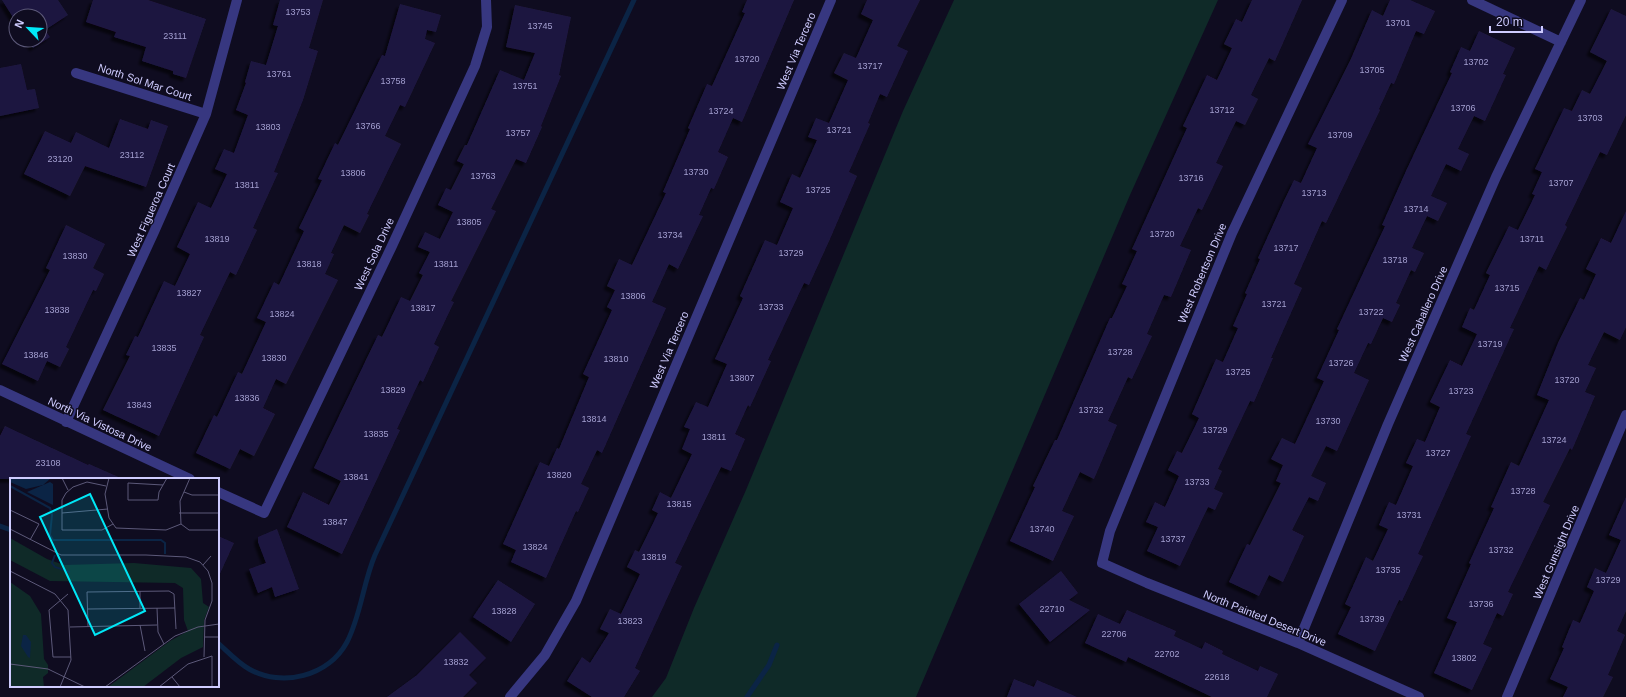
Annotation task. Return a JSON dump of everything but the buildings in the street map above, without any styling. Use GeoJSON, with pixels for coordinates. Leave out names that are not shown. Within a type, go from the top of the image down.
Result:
{"type":"FeatureCollection","features":[{"type":"Feature","properties":{"kind":"street","name":"West Figueroa Court"},"geometry":{"type":"LineString","coordinates":[[66,422],[154,232],[206,114],[237,0]]}},
{"type":"Feature","properties":{"kind":"street","name":"West Sola Drive"},"geometry":{"type":"LineString","coordinates":[[219,492],[264,513],[391,248],[475,66],[487,27],[486,0]]}},
{"type":"Feature","properties":{"kind":"street","name":"West Via Tercero"},"geometry":{"type":"LineString","coordinates":[[510,697],[545,655],[576,601],[831,0]]}},
{"type":"Feature","properties":{"kind":"street","name":"West Robertson Drive"},"geometry":{"type":"LineString","coordinates":[[1102,563],[1110,531],[1232,233],[1342,0]]}},
{"type":"Feature","properties":{"kind":"street"},"geometry":{"type":"LineString","coordinates":[[1472,0],[1561,42]]}},
{"type":"Feature","properties":{"kind":"street","name":"West Caballero Drive"},"geometry":{"type":"LineString","coordinates":[[1298,643],[1388,424],[1490,191],[1581,0]]}},
{"type":"Feature","properties":{"kind":"street","name":"North Sol Mar Court"},"geometry":{"type":"LineString","coordinates":[[76,73],[206,114]]}},
{"type":"Feature","properties":{"kind":"street","name":"North Via Vistosa Drive"},"geometry":{"type":"LineString","coordinates":[[0,390],[188,478]]}},
{"type":"Feature","properties":{"kind":"street","name":"West Gunsight Drive"},"geometry":{"type":"LineString","coordinates":[[1507,697],[1626,415]]}},
{"type":"Feature","properties":{"kind":"street","name":"North Painted Desert Drive"},"geometry":{"type":"LineString","coordinates":[[1102,563],[1147,584],[1298,643],[1419,697]]}},
{"type":"Feature","properties":{"kind":"green space"},"geometry":{"type":"Polygon","coordinates":[[[954,0],[1218,0],[1130,195],[916,697],[652,697],[666,678],[694,608],[746,490],[903,111],[954,0]]]}},
{"type":"Feature","properties":{"kind":"waterway"},"geometry":{"type":"LineString","coordinates":[[219,644],[249,669],[262,675],[276,678],[290,678],[304,675],[329,663],[339,654],[347,642],[356,621],[375,555],[634,0]]}},
{"type":"Feature","properties":{"kind":"waterway"},"geometry":{"type":"LineString","coordinates":[[0,526],[10,530]]}},
{"type":"Feature","properties":{"kind":"waterway"},"geometry":{"type":"LineString","coordinates":[[747,697],[769,665],[777,645]]}}]}
